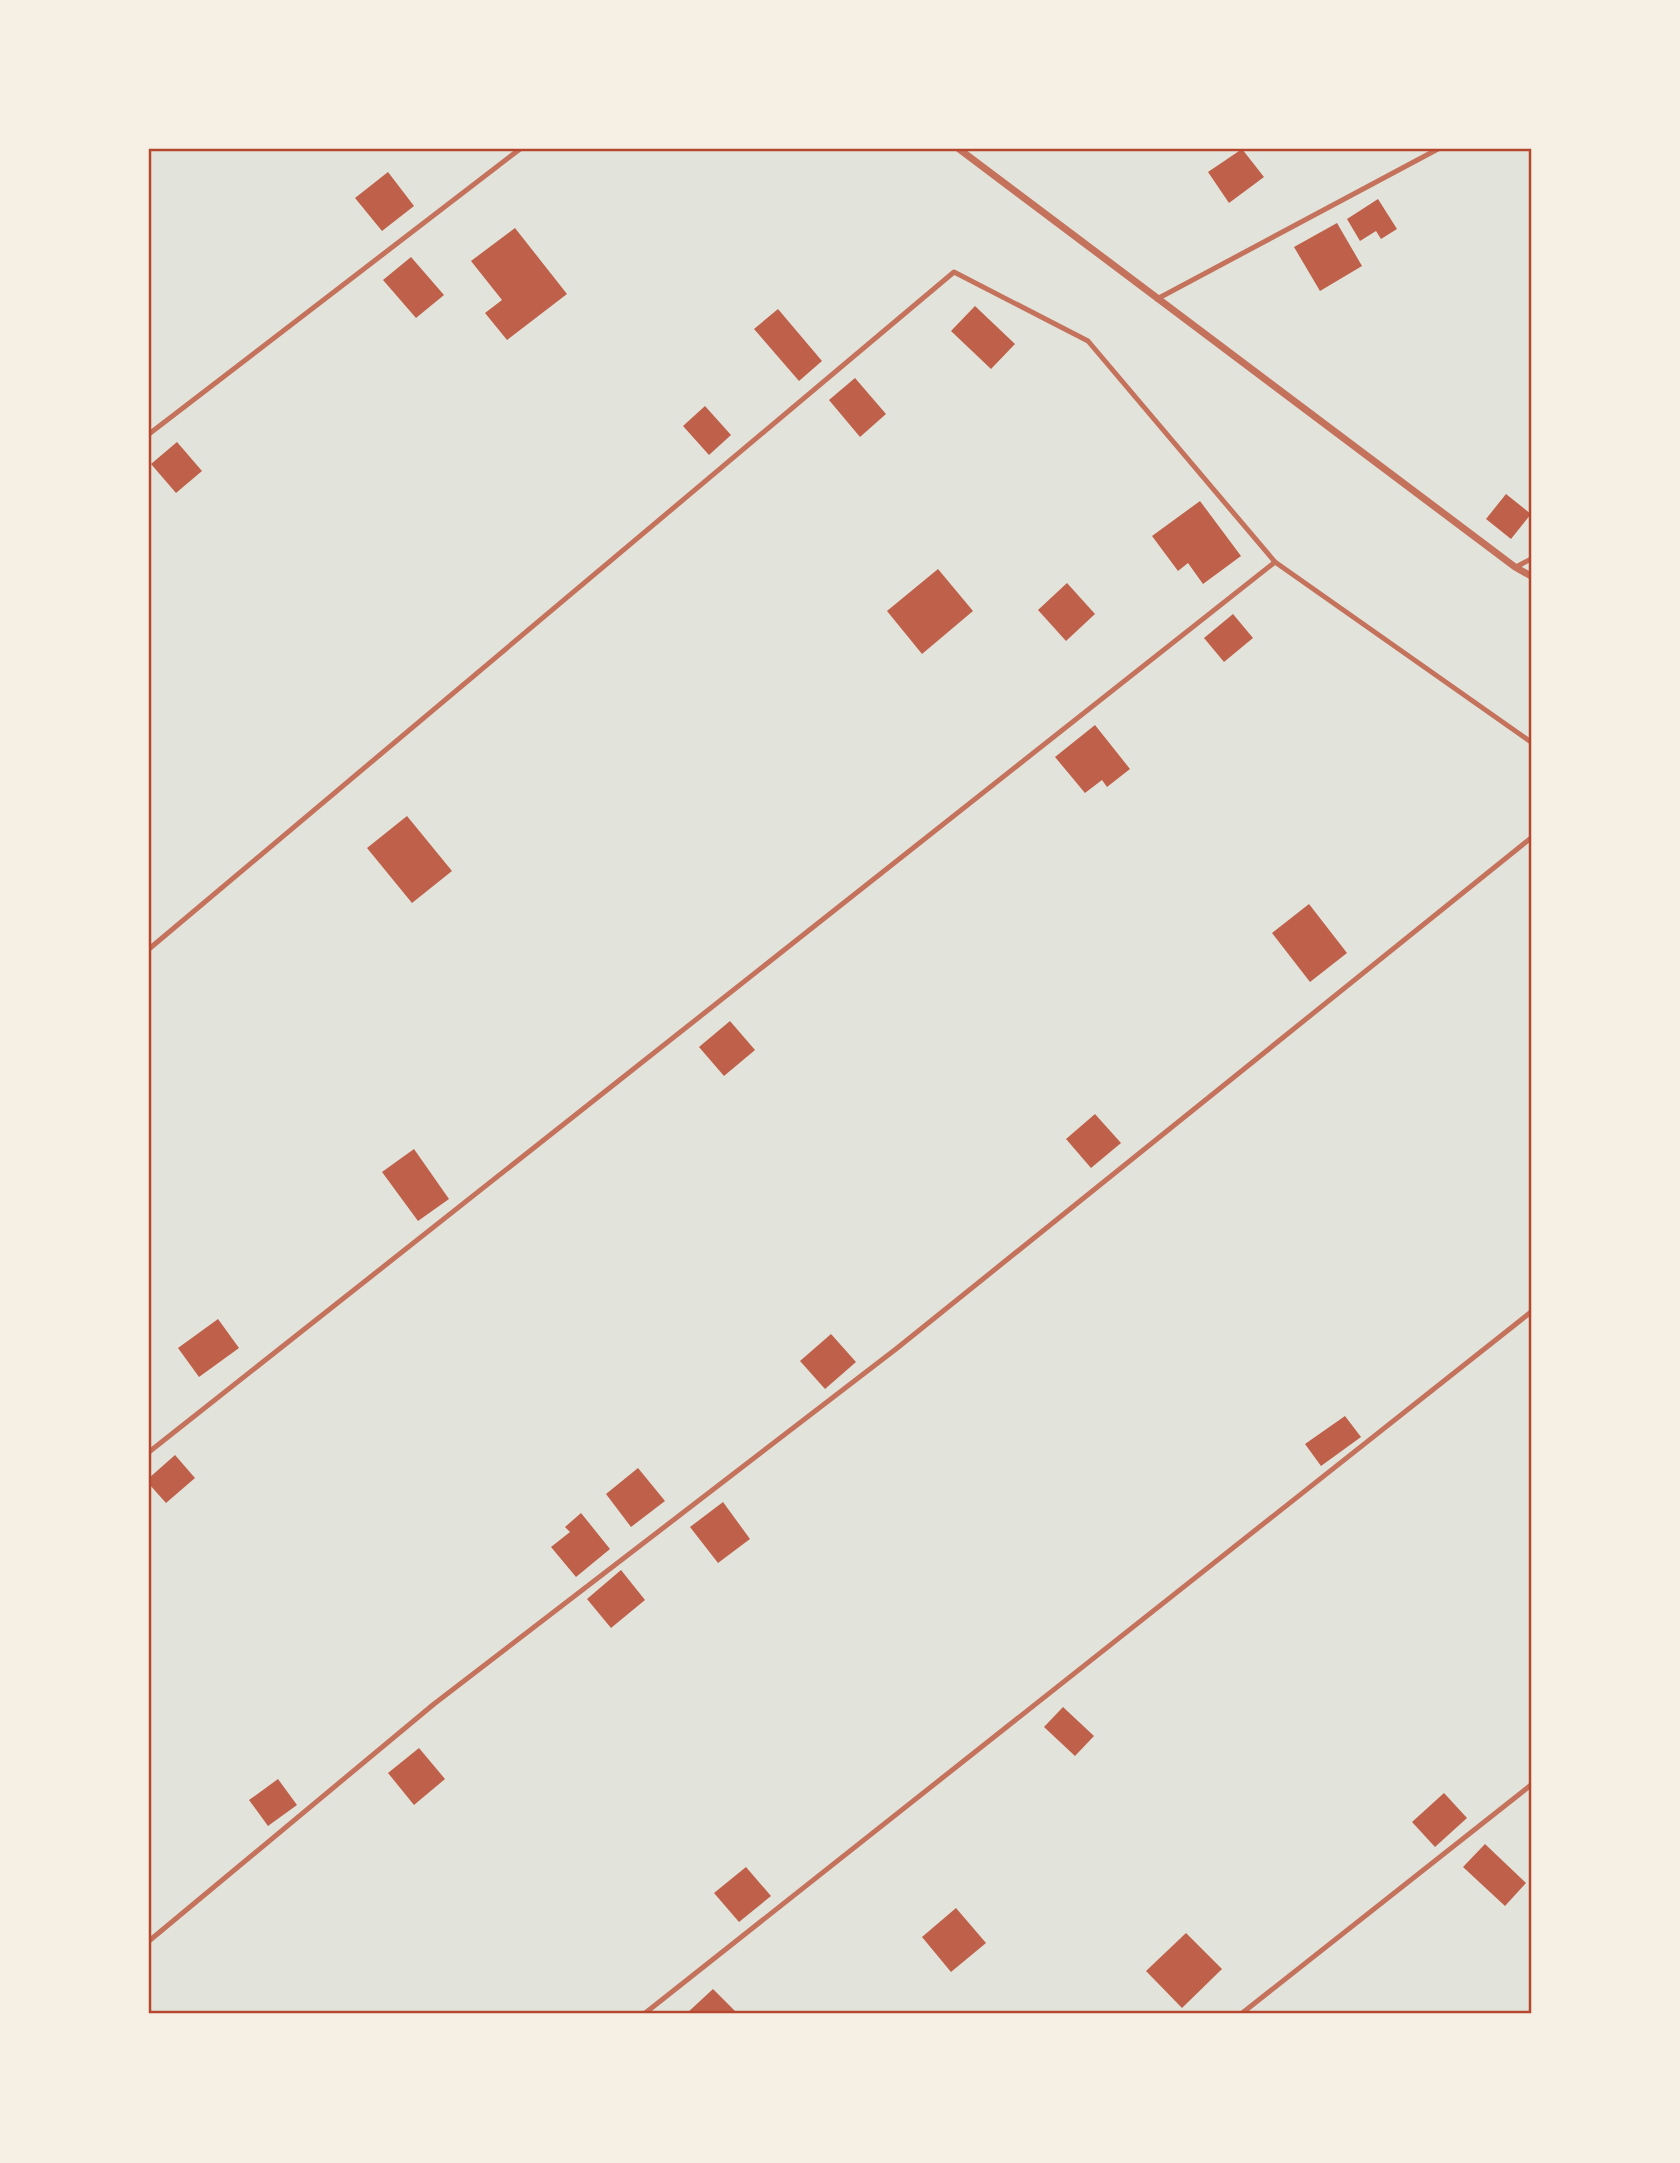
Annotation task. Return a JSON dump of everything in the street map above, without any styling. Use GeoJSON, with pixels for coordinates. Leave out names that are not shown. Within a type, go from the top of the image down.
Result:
{"type":"FeatureCollection","features":[{"type":"Feature","properties":{"kind":"street"},"geometry":{"type":"LineString","coordinates":[[959,149],[1531,576]]}},
{"type":"Feature","properties":{"kind":"lane"},"geometry":{"type":"LineString","coordinates":[[149,434],[520,149]]}},
{"type":"Feature","properties":{"kind":"lane"},"geometry":{"type":"LineString","coordinates":[[1157,299],[1438,149]]}},
{"type":"Feature","properties":{"kind":"lane"},"geometry":{"type":"LineString","coordinates":[[149,948],[954,272],[1088,341],[1275,562],[1531,742]]}},
{"type":"Feature","properties":{"kind":"lane"},"geometry":{"type":"LineString","coordinates":[[1516,567],[1531,559]]}},
{"type":"Feature","properties":{"kind":"lane"},"geometry":{"type":"LineString","coordinates":[[149,1452],[1275,562]]}},
{"type":"Feature","properties":{"kind":"lane"},"geometry":{"type":"LineString","coordinates":[[149,1941],[434,1704],[885,1358],[1531,838]]}},
{"type":"Feature","properties":{"kind":"lane"},"geometry":{"type":"LineString","coordinates":[[644,2014],[1531,1312]]}},
{"type":"Feature","properties":{"kind":"lane"},"geometry":{"type":"LineString","coordinates":[[1241,2014],[1531,1785]]}},
{"type":"Feature","properties":{"kind":"shaded area"},"geometry":{"type":"Polygon","coordinates":[[[149,149],[1531,149],[1531,2014],[149,2014],[149,149]]]}},
{"type":"Feature","properties":{"kind":"building"},"geometry":{"type":"Polygon","coordinates":[[[1242,149],[1264,177],[1229,203],[1208,172],[1242,149]]]}},
{"type":"Feature","properties":{"kind":"building"},"geometry":{"type":"Polygon","coordinates":[[[388,172],[414,206],[382,231],[355,198],[388,172]]]}},
{"type":"Feature","properties":{"kind":"building"},"geometry":{"type":"Polygon","coordinates":[[[1378,199],[1397,229],[1381,239],[1376,231],[1360,241],[1347,219],[1378,199]]]}},
{"type":"Feature","properties":{"kind":"building"},"geometry":{"type":"Polygon","coordinates":[[[1337,223],[1362,266],[1320,291],[1294,247],[1337,223]]]}},
{"type":"Feature","properties":{"kind":"building"},"geometry":{"type":"Polygon","coordinates":[[[515,228],[567,294],[507,340],[485,313],[502,300],[471,261],[515,228]]]}},
{"type":"Feature","properties":{"kind":"building"},"geometry":{"type":"Polygon","coordinates":[[[411,257],[444,295],[416,318],[383,280],[411,257]]]}},
{"type":"Feature","properties":{"kind":"building"},"geometry":{"type":"Polygon","coordinates":[[[975,306],[1015,344],[991,369],[951,331],[975,306]]]}},
{"type":"Feature","properties":{"kind":"building"},"geometry":{"type":"Polygon","coordinates":[[[778,309],[822,361],[799,381],[754,329],[778,309]]]}},
{"type":"Feature","properties":{"kind":"building"},"geometry":{"type":"Polygon","coordinates":[[[855,378],[886,414],[860,437],[829,400],[855,378]]]}},
{"type":"Feature","properties":{"kind":"building"},"geometry":{"type":"Polygon","coordinates":[[[705,406],[731,435],[709,455],[683,426],[705,406]]]}},
{"type":"Feature","properties":{"kind":"building"},"geometry":{"type":"Polygon","coordinates":[[[177,442],[202,471],[176,493],[151,464],[177,442]]]}},
{"type":"Feature","properties":{"kind":"building"},"geometry":{"type":"Polygon","coordinates":[[[1506,494],[1531,514],[1511,539],[1486,519],[1506,494]]]}},
{"type":"Feature","properties":{"kind":"building"},"geometry":{"type":"Polygon","coordinates":[[[1200,501],[1241,556],[1203,584],[1188,563],[1178,571],[1152,536],[1200,501]]]}},
{"type":"Feature","properties":{"kind":"building"},"geometry":{"type":"Polygon","coordinates":[[[938,569],[973,611],[922,654],[887,611],[938,569]]]}},
{"type":"Feature","properties":{"kind":"building"},"geometry":{"type":"Polygon","coordinates":[[[1067,583],[1095,614],[1066,641],[1038,610],[1067,583]]]}},
{"type":"Feature","properties":{"kind":"building"},"geometry":{"type":"Polygon","coordinates":[[[1233,614],[1253,638],[1224,662],[1204,638],[1233,614]]]}},
{"type":"Feature","properties":{"kind":"building"},"geometry":{"type":"Polygon","coordinates":[[[1095,725],[1130,769],[1107,787],[1102,780],[1085,793],[1055,757],[1095,725]]]}},
{"type":"Feature","properties":{"kind":"building"},"geometry":{"type":"Polygon","coordinates":[[[407,816],[452,871],[412,903],[367,848],[407,816]]]}},
{"type":"Feature","properties":{"kind":"building"},"geometry":{"type":"Polygon","coordinates":[[[1309,904],[1347,953],[1310,982],[1272,933],[1309,904]]]}},
{"type":"Feature","properties":{"kind":"building"},"geometry":{"type":"Polygon","coordinates":[[[730,1021],[755,1050],[724,1076],[699,1047],[730,1021]]]}},
{"type":"Feature","properties":{"kind":"building"},"geometry":{"type":"Polygon","coordinates":[[[1095,1114],[1121,1143],[1091,1168],[1066,1139],[1095,1114]]]}},
{"type":"Feature","properties":{"kind":"building"},"geometry":{"type":"Polygon","coordinates":[[[414,1149],[449,1199],[418,1221],[382,1172],[414,1149]]]}},
{"type":"Feature","properties":{"kind":"building"},"geometry":{"type":"Polygon","coordinates":[[[218,1319],[239,1348],[199,1377],[178,1348],[218,1319]]]}},
{"type":"Feature","properties":{"kind":"building"},"geometry":{"type":"Polygon","coordinates":[[[831,1334],[856,1362],[825,1389],[800,1361],[831,1334]]]}},
{"type":"Feature","properties":{"kind":"building"},"geometry":{"type":"Polygon","coordinates":[[[1345,1416],[1361,1437],[1321,1466],[1305,1444],[1345,1416]]]}},
{"type":"Feature","properties":{"kind":"building"},"geometry":{"type":"Polygon","coordinates":[[[175,1455],[195,1478],[166,1503],[149,1484],[149,1478],[175,1455]]]}},
{"type":"Feature","properties":{"kind":"building"},"geometry":{"type":"Polygon","coordinates":[[[638,1468],[665,1501],[631,1527],[606,1494],[638,1468]]]}},
{"type":"Feature","properties":{"kind":"building"},"geometry":{"type":"Polygon","coordinates":[[[723,1502],[750,1539],[718,1563],[690,1527],[723,1502]]]}},
{"type":"Feature","properties":{"kind":"building"},"geometry":{"type":"Polygon","coordinates":[[[581,1513],[610,1549],[576,1577],[551,1547],[570,1532],[565,1527],[581,1513]]]}},
{"type":"Feature","properties":{"kind":"building"},"geometry":{"type":"Polygon","coordinates":[[[621,1570],[645,1600],[611,1628],[587,1599],[621,1570]]]}},
{"type":"Feature","properties":{"kind":"building"},"geometry":{"type":"Polygon","coordinates":[[[1063,1707],[1094,1736],[1075,1756],[1044,1727],[1063,1707]]]}},
{"type":"Feature","properties":{"kind":"building"},"geometry":{"type":"Polygon","coordinates":[[[419,1748],[445,1779],[414,1805],[388,1773],[419,1748]]]}},
{"type":"Feature","properties":{"kind":"building"},"geometry":{"type":"Polygon","coordinates":[[[278,1779],[297,1805],[268,1826],[249,1800],[278,1779]]]}},
{"type":"Feature","properties":{"kind":"building"},"geometry":{"type":"Polygon","coordinates":[[[1444,1793],[1467,1818],[1435,1847],[1412,1822],[1444,1793]]]}},
{"type":"Feature","properties":{"kind":"building"},"geometry":{"type":"Polygon","coordinates":[[[1485,1844],[1526,1883],[1505,1906],[1463,1867],[1485,1844]]]}},
{"type":"Feature","properties":{"kind":"building"},"geometry":{"type":"Polygon","coordinates":[[[746,1867],[771,1896],[739,1922],[714,1893],[746,1867]]]}},
{"type":"Feature","properties":{"kind":"building"},"geometry":{"type":"Polygon","coordinates":[[[956,1908],[986,1943],[951,1972],[922,1937],[956,1908]]]}},
{"type":"Feature","properties":{"kind":"building"},"geometry":{"type":"Polygon","coordinates":[[[1186,1933],[1222,1969],[1182,2008],[1146,1971],[1186,1933]]]}},
{"type":"Feature","properties":{"kind":"building"},"geometry":{"type":"Polygon","coordinates":[[[713,1989],[738,2014],[686,2014],[713,1989]]]}}]}
